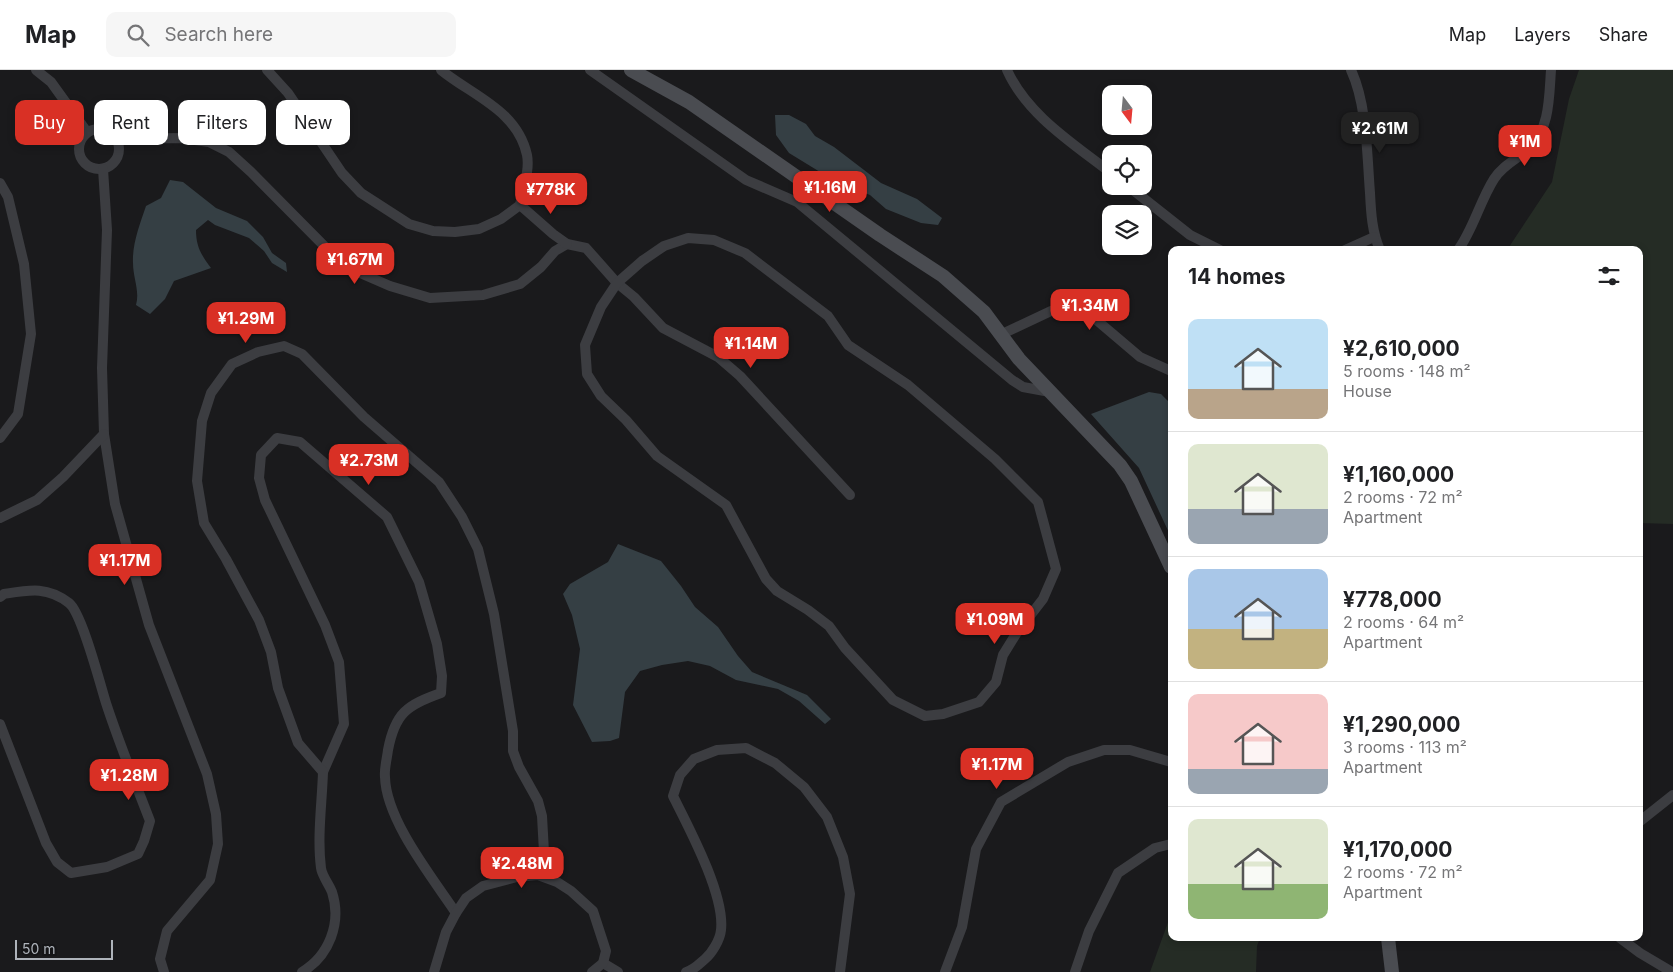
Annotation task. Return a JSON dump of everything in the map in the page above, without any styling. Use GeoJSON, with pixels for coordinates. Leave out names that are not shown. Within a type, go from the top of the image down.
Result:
{"type":"FeatureCollection","features":[{"type":"Feature","properties":{"kind":"street"},"geometry":{"type":"LineString","coordinates":[[36,70],[51,82],[87,132]]}},
{"type":"Feature","properties":{"kind":"street"},"geometry":{"type":"LineString","coordinates":[[267,70],[288,93],[342,173],[361,193],[409,224],[433,231],[456,232],[479,229],[501,218],[520,205],[526,177],[527,156],[519,135],[506,116],[494,105],[440,70]]}},
{"type":"Feature","properties":{"kind":"street"},"geometry":{"type":"LineString","coordinates":[[590,70],[746,180],[797,202],[1012,380],[1023,387],[1050,392]]}},
{"type":"Feature","properties":{"kind":"street"},"geometry":{"type":"LineString","coordinates":[[631,70],[689,102],[880,235],[944,276],[984,312],[1019,359],[1120,465],[1131,481],[1168,561]]}},
{"type":"Feature","properties":{"kind":"street"},"geometry":{"type":"LineString","coordinates":[[1007,70],[1012,81],[1033,108],[1062,135],[1102,167]]}},
{"type":"Feature","properties":{"kind":"street"},"geometry":{"type":"LineString","coordinates":[[1351,70],[1365,127],[1374,238],[1378,246]]}},
{"type":"Feature","properties":{"kind":"street"},"geometry":{"type":"LineString","coordinates":[[1460,246],[1485,193],[1498,173],[1529,149],[1540,135],[1548,109],[1551,70]]}},
{"type":"Feature","properties":{"kind":"street"},"geometry":{"type":"LineString","coordinates":[[94,130],[87,132],[80,143],[80,156],[88,166],[103,169],[113,164],[120,152],[118,145]]}},
{"type":"Feature","properties":{"kind":"street"},"geometry":{"type":"LineString","coordinates":[[168,138],[209,142],[229,152],[344,266],[390,286],[430,298],[483,295],[520,284],[555,251],[567,244]]}},
{"type":"Feature","properties":{"kind":"street"},"geometry":{"type":"LineString","coordinates":[[103,169],[107,230],[102,368],[104,434],[115,504],[149,625],[207,774],[216,814],[218,844],[210,880],[167,930],[160,959],[164,972]]}},
{"type":"Feature","properties":{"kind":"street"},"geometry":{"type":"LineString","coordinates":[[0,183],[8,198],[24,264],[31,334],[18,414],[0,438]]}},
{"type":"Feature","properties":{"kind":"street"},"geometry":{"type":"LineString","coordinates":[[1139,195],[1190,235],[1212,246]]}},
{"type":"Feature","properties":{"kind":"street"},"geometry":{"type":"LineString","coordinates":[[520,205],[567,244],[586,248],[617,284],[634,297],[663,328],[718,356],[740,376],[850,495]]}},
{"type":"Feature","properties":{"kind":"street"},"geometry":{"type":"LineString","coordinates":[[688,238],[714,240],[745,253],[828,316],[848,345],[908,385],[995,459],[1038,502],[1056,569],[1043,599],[1016,634],[1003,655],[996,682],[978,702],[943,714],[925,716],[893,700],[845,648],[829,626],[808,610],[777,591],[766,579],[726,505],[657,456],[626,420],[601,396],[587,374],[585,345],[601,307],[617,284],[642,261],[664,246],[688,238]]}},
{"type":"Feature","properties":{"kind":"street"},"geometry":{"type":"LineString","coordinates":[[1355,246],[1374,238]]}},
{"type":"Feature","properties":{"kind":"street"},"geometry":{"type":"LineString","coordinates":[[1000,335],[1051,311],[1068,306],[1087,312],[1140,357],[1168,370]]}},
{"type":"Feature","properties":{"kind":"street"},"geometry":{"type":"LineString","coordinates":[[323,772],[298,743],[278,688],[271,652],[258,620],[226,559],[204,523],[196,481],[202,421],[211,393],[232,364],[258,352],[284,346],[302,354],[364,416],[438,482],[462,517],[478,549],[494,614],[513,731],[513,751],[519,767],[538,801],[542,816],[544,852],[538,875]]}},
{"type":"Feature","properties":{"kind":"street"},"geometry":{"type":"LineString","coordinates":[[0,518],[37,500],[63,477],[104,434]]}},
{"type":"Feature","properties":{"kind":"street"},"geometry":{"type":"LineString","coordinates":[[302,972],[311,966],[329,946],[335,921],[332,893],[321,870],[323,772],[344,724],[339,662],[325,624],[265,500],[259,478],[261,455],[277,438],[300,442],[387,518],[418,582],[437,644],[442,676],[441,693],[426,698],[406,710],[392,729],[385,778],[392,806],[411,846],[456,913]]}},
{"type":"Feature","properties":{"kind":"street"},"geometry":{"type":"LineString","coordinates":[[0,724],[46,843],[57,862],[71,873],[107,867],[138,854],[150,821],[106,703],[85,634],[71,604],[50,592],[36,589],[1,592]]}},
{"type":"Feature","properties":{"kind":"street"},"geometry":{"type":"LineString","coordinates":[[686,972],[692,970],[711,954],[721,931],[721,910],[711,880],[674,796],[680,775],[694,759],[717,750],[746,748],[775,763],[804,787],[827,817],[843,857],[850,894],[840,972]]}},
{"type":"Feature","properties":{"kind":"street"},"geometry":{"type":"LineString","coordinates":[[945,972],[962,927],[976,849],[1001,802],[1068,762],[1104,750],[1130,750],[1168,761]]}},
{"type":"Feature","properties":{"kind":"street"},"geometry":{"type":"LineString","coordinates":[[1643,819],[1673,795]]}},
{"type":"Feature","properties":{"kind":"street"},"geometry":{"type":"LineString","coordinates":[[1075,972],[1090,931],[1118,872],[1155,848],[1168,845]]}},
{"type":"Feature","properties":{"kind":"street"},"geometry":{"type":"LineString","coordinates":[[434,972],[446,932],[466,898],[483,886],[517,877],[538,875],[557,882],[571,891],[593,911],[606,951],[603,963],[592,972]]}},
{"type":"Feature","properties":{"kind":"street"},"geometry":{"type":"LineString","coordinates":[[1388,941],[1392,972]]}},
{"type":"Feature","properties":{"kind":"street"},"geometry":{"type":"LineString","coordinates":[[1624,941],[1672,972]]}},
{"type":"Feature","properties":{"kind":"street"},"geometry":{"type":"LineString","coordinates":[[603,963],[618,972]]}},
{"type":"Feature","properties":{"kind":"shaded area"},"geometry":{"type":"Polygon","coordinates":[[[1579,70],[1673,70],[1673,524],[1643,523],[1643,246],[1510,246],[1552,182],[1569,99],[1579,70]]]}},
{"type":"Feature","properties":{"kind":"shaded area"},"geometry":{"type":"Polygon","coordinates":[[[775,115],[789,115],[806,124],[815,136],[834,147],[881,183],[917,199],[942,218],[938,225],[921,223],[886,209],[870,195],[838,183],[789,153],[776,135],[775,115]]]}},
{"type":"Feature","properties":{"kind":"shaded area"},"geometry":{"type":"Polygon","coordinates":[[[170,180],[183,182],[216,208],[247,221],[263,237],[272,253],[286,263],[287,272],[272,263],[264,251],[249,238],[215,225],[208,220],[196,230],[196,236],[204,259],[211,268],[174,281],[165,299],[150,314],[136,305],[137,295],[133,256],[137,234],[146,206],[161,198],[170,180]]]}},
{"type":"Feature","properties":{"kind":"shaded area"},"geometry":{"type":"Polygon","coordinates":[[[1149,392],[1161,394],[1168,401],[1168,531],[1139,468],[1091,414],[1149,392]]]}},
{"type":"Feature","properties":{"kind":"shaded area"},"geometry":{"type":"Polygon","coordinates":[[[618,544],[661,561],[695,607],[718,627],[738,656],[752,672],[807,695],[831,719],[825,724],[799,701],[778,689],[736,680],[710,666],[688,661],[640,671],[625,692],[619,738],[610,741],[592,742],[573,705],[580,649],[572,615],[563,594],[570,584],[608,562],[618,544]]]}},
{"type":"Feature","properties":{"kind":"shaded area"},"geometry":{"type":"Polygon","coordinates":[[[1168,922],[1168,941],[1259,941],[1256,972],[1150,972],[1168,922]]]}}]}
